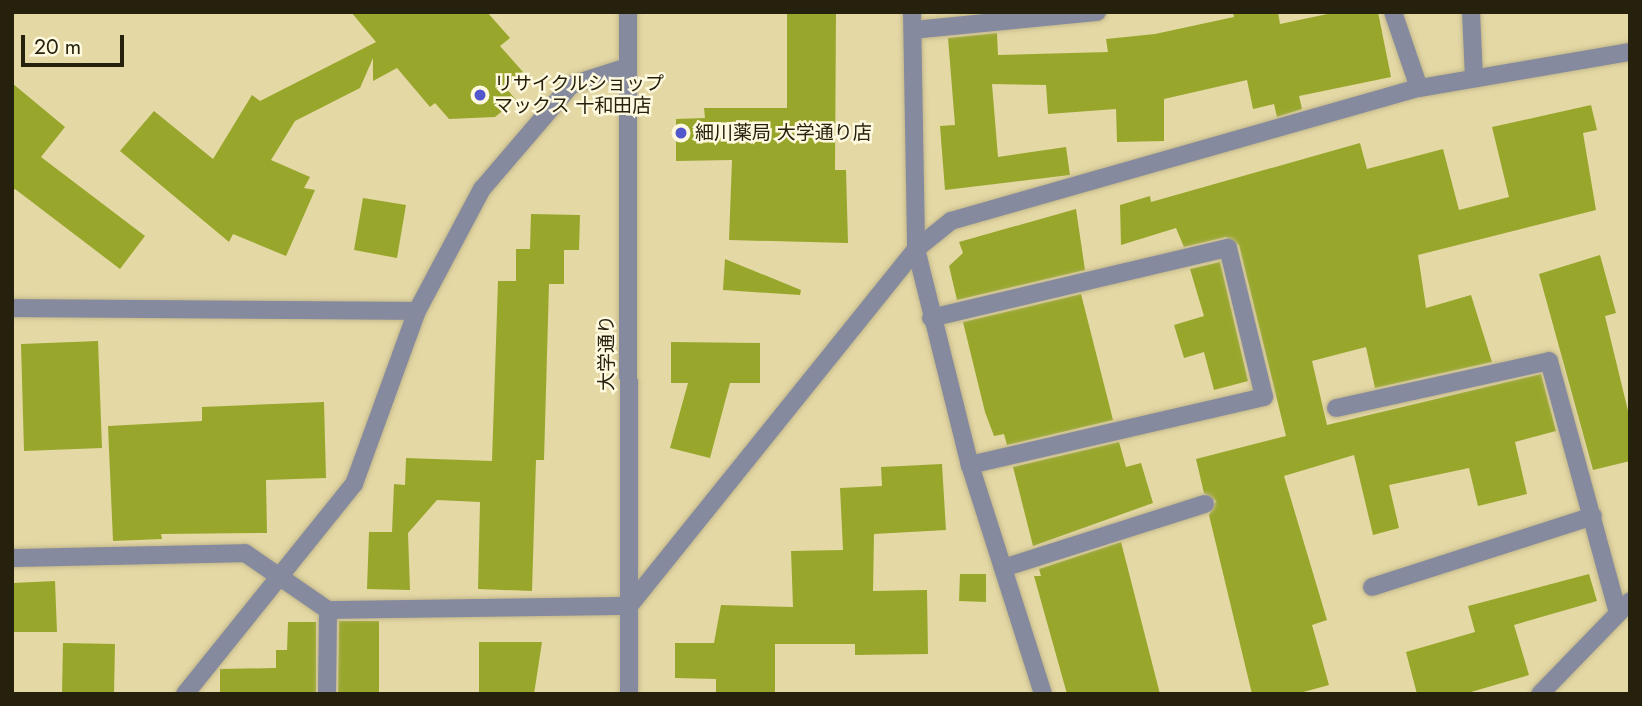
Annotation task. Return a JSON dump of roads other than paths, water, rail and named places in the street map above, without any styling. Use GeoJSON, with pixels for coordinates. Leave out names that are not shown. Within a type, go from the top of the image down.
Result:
{"type":"FeatureCollection","features":[{"type":"Feature","properties":{"kind":"street","name":"大学通り"},"geometry":{"type":"LineString","coordinates":[[628,12],[629,694]]}},
{"type":"Feature","properties":{"kind":"street"},"geometry":{"type":"LineString","coordinates":[[1043,694],[970,465],[931,318],[916,249],[913,21],[1097,12]]}},
{"type":"Feature","properties":{"kind":"street"},"geometry":{"type":"LineString","coordinates":[[1393,12],[1419,88]]}},
{"type":"Feature","properties":{"kind":"street"},"geometry":{"type":"LineString","coordinates":[[1471,12],[1474,77]]}},
{"type":"Feature","properties":{"kind":"street"},"geometry":{"type":"LineString","coordinates":[[12,558],[245,552],[328,610],[629,606],[916,249],[951,221],[1419,88],[1630,52]]}},
{"type":"Feature","properties":{"kind":"street"},"geometry":{"type":"LineString","coordinates":[[185,694],[354,484],[417,311],[482,189],[571,85],[627,67]]}},
{"type":"Feature","properties":{"kind":"street"},"geometry":{"type":"LineString","coordinates":[[931,318],[1228,248],[1264,397],[970,465]]}},
{"type":"Feature","properties":{"kind":"street"},"geometry":{"type":"LineString","coordinates":[[12,308],[417,311]]}},
{"type":"Feature","properties":{"kind":"street"},"geometry":{"type":"LineString","coordinates":[[1336,408],[1549,361],[1593,516],[1624,607],[1540,694]]}},
{"type":"Feature","properties":{"kind":"street"},"geometry":{"type":"LineString","coordinates":[[1003,568],[1205,504]]}},
{"type":"Feature","properties":{"kind":"street"},"geometry":{"type":"LineString","coordinates":[[1372,587],[1593,516]]}},
{"type":"Feature","properties":{"kind":"street"},"geometry":{"type":"LineString","coordinates":[[327,694],[328,610]]}},
{"type":"Feature","properties":{"kind":"place","name":"リサイクルショップ マックス 十和田店"},"geometry":{"type":"Point","coordinates":[480,95]}},
{"type":"Feature","properties":{"kind":"place","name":"細川薬局 大学通り店"},"geometry":{"type":"Point","coordinates":[681,133]}}]}
